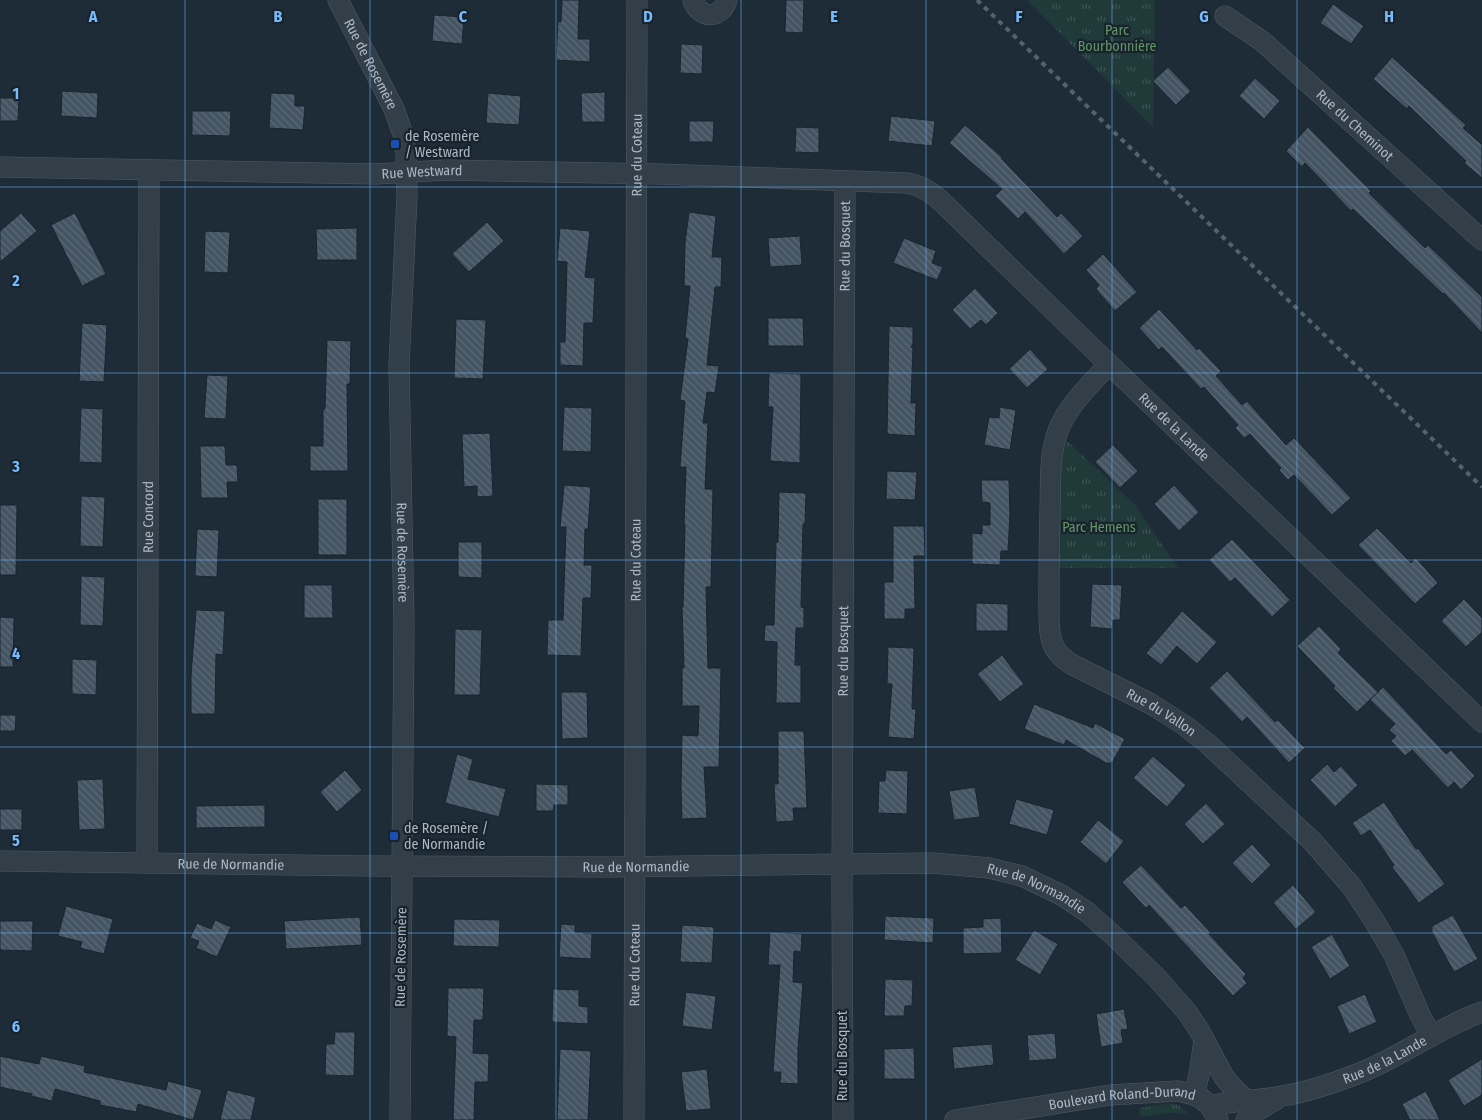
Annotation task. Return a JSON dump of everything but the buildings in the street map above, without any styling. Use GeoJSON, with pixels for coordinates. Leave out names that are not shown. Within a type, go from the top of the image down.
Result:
{"type":"FeatureCollection","features":[{"type":"Feature","properties":{"kind":"street","name":"Rue de Rosemère"},"geometry":{"type":"LineString","coordinates":[[338,0],[398,119],[404,137],[406,172],[407,196],[399,365],[404,604],[400,1120]]}},
{"type":"Feature","properties":{"kind":"street","name":"Rue du Coteau"},"geometry":{"type":"LineString","coordinates":[[634,1120],[637,0]]}},
{"type":"Feature","properties":{"kind":"street"},"geometry":{"type":"LineString","coordinates":[[693,0],[699,11],[711,15],[722,10],[727,0]]}},
{"type":"Feature","properties":{"kind":"street","name":"Rue du Cheminot"},"geometry":{"type":"LineString","coordinates":[[1225,16],[1262,41],[1482,240]]}},
{"type":"Feature","properties":{"kind":"street","name":"Rue Westward"},"geometry":{"type":"LineString","coordinates":[[0,167],[376,174],[446,170],[637,174],[845,182]]}},
{"type":"Feature","properties":{"kind":"street","name":"Rue Concord"},"geometry":{"type":"LineString","coordinates":[[147,863],[149,170]]}},
{"type":"Feature","properties":{"kind":"street","name":"Rue de la Lande"},"geometry":{"type":"LineString","coordinates":[[845,182],[914,184],[928,191],[943,203],[1482,722]]}},
{"type":"Feature","properties":{"kind":"street","name":"Rue du Bosquet"},"geometry":{"type":"LineString","coordinates":[[844,1120],[845,182]]}},
{"type":"Feature","properties":{"kind":"street","name":"Rue du Vallon"},"geometry":{"type":"LineString","coordinates":[[1109,364],[1065,416],[1054,444],[1051,470],[1048,611],[1051,642],[1056,652],[1071,664],[1152,704],[1184,724],[1312,841],[1352,887],[1376,922],[1394,955],[1431,1036]]}},
{"type":"Feature","properties":{"kind":"street","name":"Rue de Normandie"},"geometry":{"type":"LineString","coordinates":[[0,861],[634,866],[933,863],[976,866],[1022,876],[1063,896],[1087,912],[1135,955],[1179,1002],[1192,1019],[1224,1077],[1246,1100]]}},
{"type":"Feature","properties":{"kind":"street","name":"Rue de la Lande"},"geometry":{"type":"LineString","coordinates":[[1207,1107],[1283,1096],[1333,1083],[1363,1072],[1431,1036],[1482,1012]]}},
{"type":"Feature","properties":{"kind":"street"},"geometry":{"type":"LineString","coordinates":[[1204,1041],[1200,1075],[1207,1107]]}},
{"type":"Feature","properties":{"kind":"street","name":"Boulevard Roland-Durand"},"geometry":{"type":"LineString","coordinates":[[955,1120],[1110,1095],[1178,1091],[1207,1107]]}},
{"type":"Feature","properties":{"kind":"street","name":"Rue de la Lande"},"geometry":{"type":"LineString","coordinates":[[1246,1120],[1255,1112],[1283,1096]]}},
{"type":"Feature","properties":{"kind":"green space","name":"Parc Bourbonnière"},"geometry":{"type":"Polygon","coordinates":[[[1027,0],[1155,0],[1153,127],[1027,0]]]}},
{"type":"Feature","properties":{"kind":"green space","name":"Parc Hemens"},"geometry":{"type":"Polygon","coordinates":[[[1064,438],[1135,505],[1178,568],[1058,568],[1059,474],[1064,438]]]}},
{"type":"Feature","properties":{"kind":"green space"},"geometry":{"type":"Polygon","coordinates":[[[1166,1104],[1179,1106],[1188,1115],[1170,1113],[1140,1117],[1139,1108],[1166,1104]]]}},
{"type":"Feature","properties":{"kind":"railway"},"geometry":{"type":"LineString","coordinates":[[977,0],[1482,487]]}},
{"type":"Feature","properties":{"kind":"place","name":"de Rosemère / Westward"},"geometry":{"type":"Point","coordinates":[395,144]}},
{"type":"Feature","properties":{"kind":"place","name":"de Rosemère / de Normandie"},"geometry":{"type":"Point","coordinates":[394,836]}}]}
